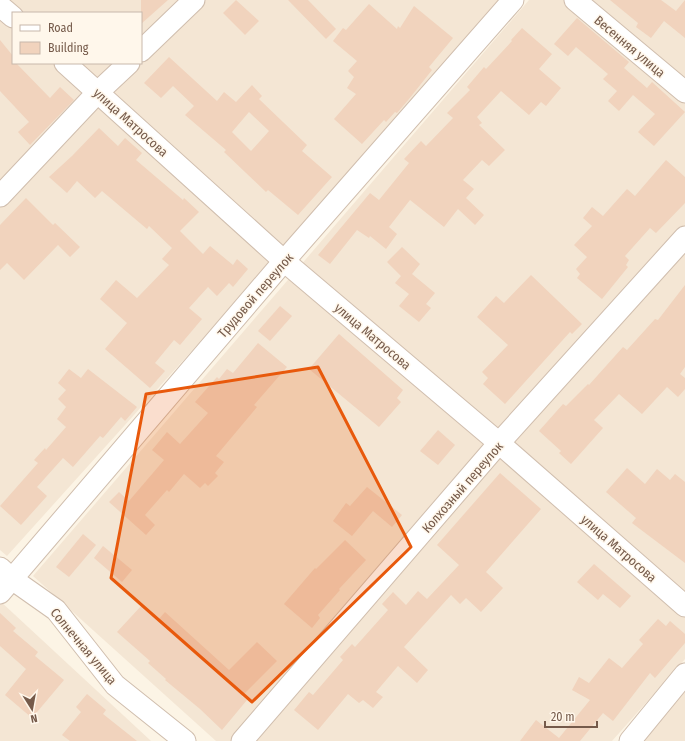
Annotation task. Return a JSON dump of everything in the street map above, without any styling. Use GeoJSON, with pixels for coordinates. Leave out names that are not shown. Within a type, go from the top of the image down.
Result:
{"type":"FeatureCollection","features":[{"type":"Feature","properties":{"kind":"street"},"geometry":{"type":"LineString","coordinates":[[142,50],[194,0]]}},
{"type":"Feature","properties":{"kind":"street","name":"Трудовой переулок"},"geometry":{"type":"LineString","coordinates":[[4,580],[513,0]]}},
{"type":"Feature","properties":{"kind":"street","name":"Весенняя улица"},"geometry":{"type":"LineString","coordinates":[[575,0],[685,92]]}},
{"type":"Feature","properties":{"kind":"street"},"geometry":{"type":"LineString","coordinates":[[0,6],[12,16]]}},
{"type":"Feature","properties":{"kind":"street","name":"улица Матросова"},"geometry":{"type":"LineString","coordinates":[[66,64],[284,261],[499,443],[685,606]]}},
{"type":"Feature","properties":{"kind":"street"},"geometry":{"type":"LineString","coordinates":[[0,196],[98,92],[128,64]]}},
{"type":"Feature","properties":{"kind":"street","name":"Колхозный переулок"},"geometry":{"type":"LineString","coordinates":[[242,741],[499,443],[685,237]]}},
{"type":"Feature","properties":{"kind":"street","name":"Солнечная улица"},"geometry":{"type":"LineString","coordinates":[[4,580],[56,610],[115,685],[185,741]]}},
{"type":"Feature","properties":{"kind":"street"},"geometry":{"type":"LineString","coordinates":[[630,741],[685,674]]}},
{"type":"Feature","properties":{"kind":"highlighted area"},"geometry":{"type":"Polygon","coordinates":[[[318,367],[411,547],[252,702],[111,578],[146,394],[318,367]]]}},
{"type":"Feature","properties":{"kind":"shaded area"},"geometry":{"type":"Polygon","coordinates":[[[0,0],[499,0],[287,245],[7,556],[0,550],[0,0]]]}},
{"type":"Feature","properties":{"kind":"shaded area"},"geometry":{"type":"Polygon","coordinates":[[[529,0],[685,0],[685,659],[612,741],[216,741],[33,576],[529,0]]]}},
{"type":"Feature","properties":{"kind":"shaded area"},"geometry":{"type":"Polygon","coordinates":[[[0,601],[151,741],[0,741],[0,601]]]}},
{"type":"Feature","properties":{"kind":"shaded area"},"geometry":{"type":"Polygon","coordinates":[[[685,687],[685,741],[638,741],[685,687]]]}},
{"type":"Feature","properties":{"kind":"building"},"geometry":{"type":"Polygon","coordinates":[[[141,0],[168,0],[142,23],[141,0]]]}},
{"type":"Feature","properties":{"kind":"building"},"geometry":{"type":"Polygon","coordinates":[[[236,0],[259,21],[245,35],[223,13],[236,0]]]}},
{"type":"Feature","properties":{"kind":"building"},"geometry":{"type":"Polygon","coordinates":[[[288,0],[308,0],[336,29],[326,39],[288,0]]]}},
{"type":"Feature","properties":{"kind":"building"},"geometry":{"type":"Polygon","coordinates":[[[610,0],[661,0],[676,11],[685,0],[685,38],[664,21],[651,38],[636,27],[638,23],[610,0]]]}},
{"type":"Feature","properties":{"kind":"building"},"geometry":{"type":"Polygon","coordinates":[[[369,4],[397,29],[398,26],[400,28],[414,6],[453,38],[429,67],[432,70],[397,113],[395,112],[386,122],[384,120],[362,144],[334,119],[356,94],[347,88],[354,77],[348,71],[357,61],[333,41],[343,28],[346,30],[369,4]]]}},
{"type":"Feature","properties":{"kind":"building"},"geometry":{"type":"Polygon","coordinates":[[[577,18],[629,62],[624,68],[647,88],[652,82],[685,112],[654,146],[638,132],[655,114],[633,95],[619,111],[608,101],[617,91],[603,79],[608,74],[576,47],[568,56],[554,44],[577,18]]]}},
{"type":"Feature","properties":{"kind":"building"},"geometry":{"type":"Polygon","coordinates":[[[522,28],[552,54],[539,69],[561,88],[546,106],[541,102],[529,115],[501,91],[477,117],[482,123],[479,125],[505,150],[489,166],[482,160],[463,180],[474,189],[466,198],[484,215],[475,225],[458,209],[444,227],[410,200],[389,227],[397,234],[386,249],[370,236],[369,238],[357,230],[330,264],[318,255],[370,193],[379,200],[409,163],[404,159],[421,141],[426,146],[453,118],[447,113],[470,90],[467,87],[484,67],[486,69],[522,28]]]}},
{"type":"Feature","properties":{"kind":"building"},"geometry":{"type":"Polygon","coordinates":[[[0,40],[12,55],[12,64],[17,64],[50,98],[60,87],[74,100],[30,145],[18,132],[29,122],[0,91],[0,40]]]}},
{"type":"Feature","properties":{"kind":"building"},"geometry":{"type":"Polygon","coordinates":[[[169,57],[217,101],[224,92],[236,102],[252,85],[262,96],[259,99],[307,145],[302,151],[332,177],[298,215],[268,190],[266,192],[224,152],[226,150],[185,115],[194,106],[173,86],[161,98],[144,83],[169,57]],[[249,112],[232,132],[251,151],[269,131],[249,112]]]}},
{"type":"Feature","properties":{"kind":"building"},"geometry":{"type":"Polygon","coordinates":[[[99,128],[118,146],[125,138],[142,153],[136,160],[183,200],[184,198],[199,212],[180,231],[203,254],[210,246],[233,265],[237,259],[248,269],[233,287],[229,283],[217,296],[208,287],[189,308],[202,319],[180,345],[174,340],[155,363],[165,371],[150,388],[105,349],[127,323],[100,299],[116,280],[137,298],[169,265],[162,259],[172,248],[149,226],[147,229],[102,191],[95,198],[77,181],[67,193],[49,177],[99,128]]]}},
{"type":"Feature","properties":{"kind":"building"},"geometry":{"type":"Polygon","coordinates":[[[666,160],[685,177],[685,203],[656,233],[650,228],[625,256],[629,260],[626,265],[628,267],[602,299],[577,278],[580,274],[576,269],[587,257],[574,245],[592,226],[583,218],[592,207],[603,216],[627,189],[635,196],[666,160]]]}},
{"type":"Feature","properties":{"kind":"building"},"geometry":{"type":"Polygon","coordinates":[[[26,198],[53,225],[55,223],[80,247],[70,257],[58,245],[24,280],[7,263],[0,270],[0,225],[26,198]]]}},
{"type":"Feature","properties":{"kind":"building"},"geometry":{"type":"Polygon","coordinates":[[[402,247],[420,264],[412,274],[435,293],[426,304],[431,308],[419,322],[399,306],[409,294],[395,283],[401,276],[387,262],[402,247]]]}},
{"type":"Feature","properties":{"kind":"building"},"geometry":{"type":"Polygon","coordinates":[[[531,275],[582,324],[572,334],[570,332],[505,404],[483,384],[488,378],[482,372],[508,345],[477,317],[496,296],[504,303],[531,275]]]}},
{"type":"Feature","properties":{"kind":"building"},"geometry":{"type":"Polygon","coordinates":[[[685,285],[685,367],[680,374],[685,378],[685,389],[678,397],[667,387],[642,414],[619,394],[594,420],[603,428],[571,464],[559,453],[561,451],[539,431],[563,404],[566,406],[588,384],[589,385],[623,347],[627,350],[655,319],[658,320],[685,285]]]}},
{"type":"Feature","properties":{"kind":"building"},"geometry":{"type":"Polygon","coordinates":[[[280,306],[292,316],[270,341],[258,331],[280,306]]]}},
{"type":"Feature","properties":{"kind":"building"},"geometry":{"type":"Polygon","coordinates":[[[339,334],[403,390],[397,398],[401,402],[379,427],[309,369],[339,334]]]}},
{"type":"Feature","properties":{"kind":"building"},"geometry":{"type":"Polygon","coordinates":[[[258,343],[287,367],[254,405],[257,407],[216,456],[224,462],[215,473],[218,476],[208,486],[205,483],[200,488],[184,474],[169,492],[167,490],[145,515],[155,525],[146,535],[109,502],[119,492],[129,501],[164,460],[152,450],[167,432],[180,444],[208,413],[195,402],[217,377],[219,379],[227,369],[233,373],[258,343]]]}},
{"type":"Feature","properties":{"kind":"building"},"geometry":{"type":"Polygon","coordinates":[[[69,369],[81,378],[88,369],[137,407],[125,421],[121,417],[103,438],[100,436],[73,467],[63,458],[37,487],[47,496],[21,525],[0,506],[38,463],[34,460],[45,448],[46,450],[66,427],[57,419],[66,407],[58,399],[66,390],[58,383],[69,369]]]}},
{"type":"Feature","properties":{"kind":"building"},"geometry":{"type":"Polygon","coordinates":[[[438,430],[455,445],[438,465],[420,451],[438,430]]]}},
{"type":"Feature","properties":{"kind":"building"},"geometry":{"type":"Polygon","coordinates":[[[627,468],[645,484],[657,469],[670,480],[675,474],[685,482],[685,563],[632,523],[636,518],[606,492],[627,468]]]}},
{"type":"Feature","properties":{"kind":"building"},"geometry":{"type":"Polygon","coordinates":[[[500,473],[541,509],[486,572],[503,588],[481,612],[466,598],[460,604],[451,595],[404,647],[428,670],[417,683],[398,666],[376,692],[383,697],[373,708],[363,700],[359,703],[348,694],[318,730],[294,710],[309,692],[313,695],[343,660],[340,657],[352,644],[355,647],[388,610],[382,604],[393,592],[406,605],[418,591],[427,599],[459,565],[437,545],[500,473]]]}},
{"type":"Feature","properties":{"kind":"building"},"geometry":{"type":"Polygon","coordinates":[[[367,487],[402,515],[392,527],[373,511],[352,536],[333,521],[346,503],[350,506],[367,487]]]}},
{"type":"Feature","properties":{"kind":"building"},"geometry":{"type":"Polygon","coordinates":[[[83,534],[96,545],[69,577],[56,567],[83,534]]]}},
{"type":"Feature","properties":{"kind":"building"},"geometry":{"type":"Polygon","coordinates":[[[345,540],[366,560],[339,589],[340,590],[318,615],[320,618],[312,628],[284,604],[315,568],[316,569],[345,540]]]}},
{"type":"Feature","properties":{"kind":"building"},"geometry":{"type":"Polygon","coordinates":[[[103,546],[132,570],[122,582],[94,558],[103,546]]]}},
{"type":"Feature","properties":{"kind":"building"},"geometry":{"type":"Polygon","coordinates":[[[594,564],[631,596],[620,608],[603,594],[598,600],[577,582],[594,564]]]}},
{"type":"Feature","properties":{"kind":"building"},"geometry":{"type":"Polygon","coordinates":[[[142,605],[158,620],[165,612],[229,670],[257,642],[277,661],[242,696],[247,700],[222,730],[200,709],[165,680],[166,679],[148,663],[150,661],[117,632],[142,605]]]}},
{"type":"Feature","properties":{"kind":"building"},"geometry":{"type":"Polygon","coordinates":[[[0,613],[16,628],[13,631],[38,652],[35,656],[64,680],[32,718],[5,695],[26,669],[0,646],[0,613]]]}},
{"type":"Feature","properties":{"kind":"building"},"geometry":{"type":"Polygon","coordinates":[[[658,619],[666,626],[670,621],[685,634],[685,643],[655,678],[650,673],[613,721],[603,713],[580,741],[520,741],[536,720],[559,738],[590,700],[572,690],[579,677],[589,683],[609,658],[622,668],[643,644],[639,640],[658,619]]]}},
{"type":"Feature","properties":{"kind":"building"},"geometry":{"type":"Polygon","coordinates":[[[87,694],[106,710],[103,714],[137,741],[70,741],[62,735],[81,712],[76,707],[87,694]]]}}]}
